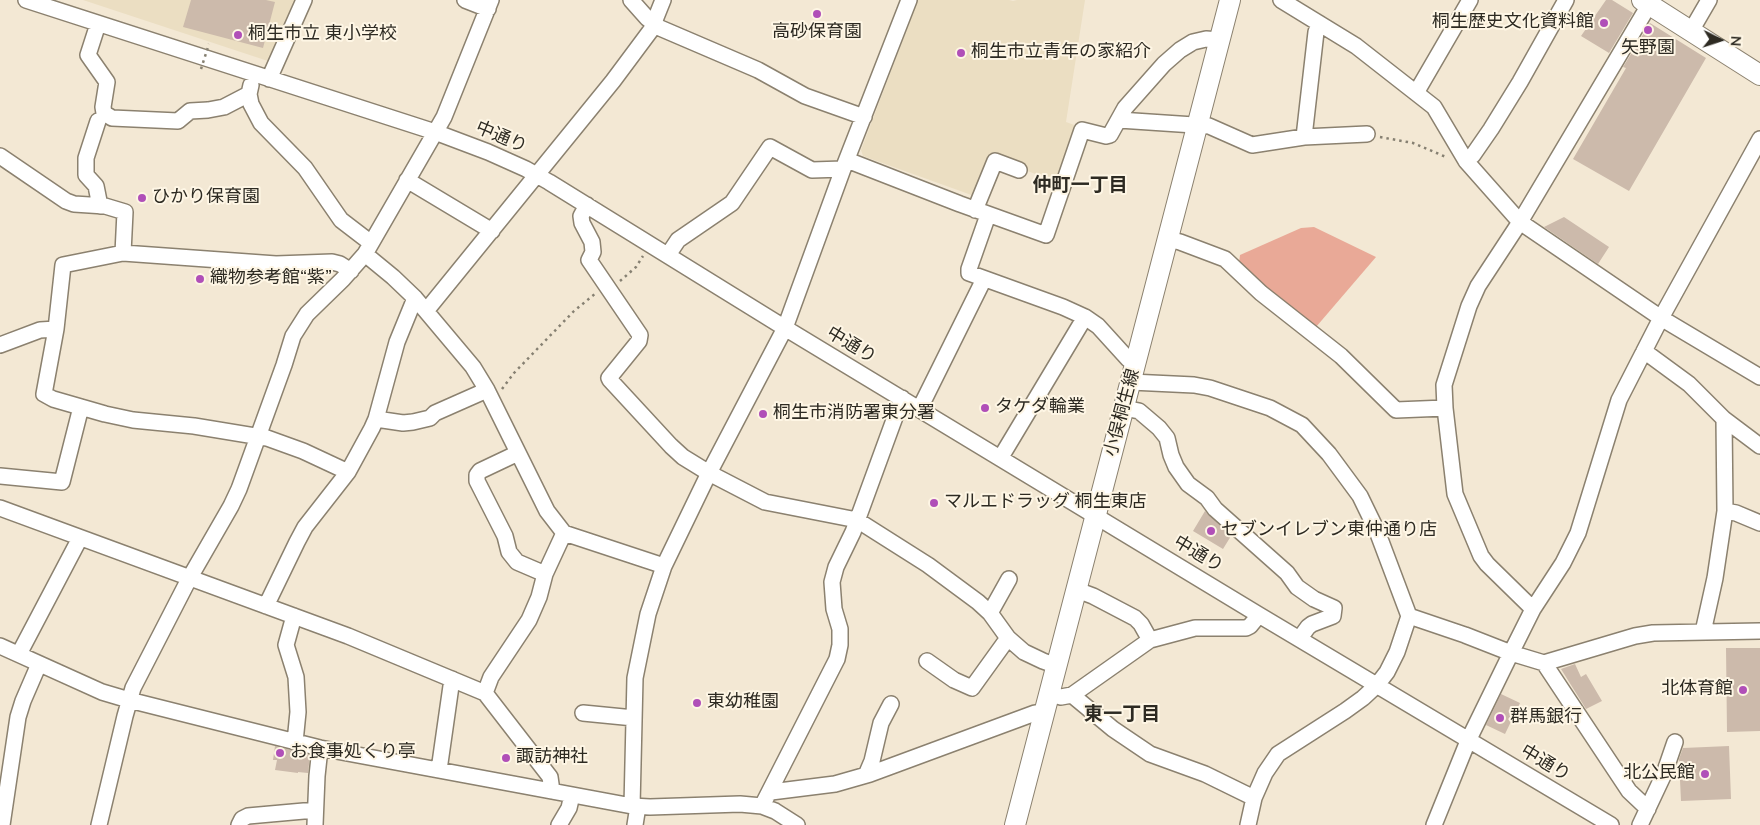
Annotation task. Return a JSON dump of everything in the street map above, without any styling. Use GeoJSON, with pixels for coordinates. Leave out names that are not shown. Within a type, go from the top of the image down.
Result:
{"type":"FeatureCollection","features":[{"type":"Feature","properties":{"kind":"main road","name":"小俣桐生線"},"geometry":{"type":"LineString","coordinates":[[1015,825],[1230,0]]}},
{"type":"Feature","properties":{"kind":"main road"},"geometry":{"type":"LineString","coordinates":[[1647,2],[1760,75]]}},
{"type":"Feature","properties":{"kind":"street","name":"中通り"},"geometry":{"type":"LineString","coordinates":[[26,0],[435,132],[503,158],[538,176],[784,328],[920,408],[1468,741],[1611,825]]}},
{"type":"Feature","properties":{"kind":"street"},"geometry":{"type":"LineString","coordinates":[[269,79],[304,0]]}},
{"type":"Feature","properties":{"kind":"street"},"geometry":{"type":"LineString","coordinates":[[99,825],[133,688],[189,579],[231,506],[293,336],[307,314],[351,271],[368,248],[450,104],[489,4],[465,0]]}},
{"type":"Feature","properties":{"kind":"street"},"geometry":{"type":"LineString","coordinates":[[631,0],[660,28],[758,70],[805,96],[864,118]]}},
{"type":"Feature","properties":{"kind":"street"},"geometry":{"type":"LineString","coordinates":[[426,311],[538,176],[613,81],[654,24],[663,0]]}},
{"type":"Feature","properties":{"kind":"street"},"geometry":{"type":"LineString","coordinates":[[635,825],[635,678],[648,614],[664,566],[709,473],[784,328],[909,0]]}},
{"type":"Feature","properties":{"kind":"street"},"geometry":{"type":"LineString","coordinates":[[1281,0],[1356,46],[1438,112],[1466,161],[1520,222],[1661,318],[1760,377]]}},
{"type":"Feature","properties":{"kind":"street"},"geometry":{"type":"LineString","coordinates":[[1416,93],[1470,0]]}},
{"type":"Feature","properties":{"kind":"street"},"geometry":{"type":"LineString","coordinates":[[1466,161],[1473,155],[1501,114],[1566,0]]}},
{"type":"Feature","properties":{"kind":"street"},"geometry":{"type":"LineString","coordinates":[[1691,31],[1709,0]]}},
{"type":"Feature","properties":{"kind":"street"},"geometry":{"type":"LineString","coordinates":[[1534,609],[1481,556],[1455,494],[1444,385],[1469,306],[1478,286],[1520,222],[1647,2]]}},
{"type":"Feature","properties":{"kind":"street"},"geometry":{"type":"LineString","coordinates":[[1304,137],[1316,32],[1319,23]]}},
{"type":"Feature","properties":{"kind":"street"},"geometry":{"type":"LineString","coordinates":[[98,24],[88,55],[107,82],[103,107],[104,113],[112,118],[178,121],[190,112],[224,107],[249,94]]}},
{"type":"Feature","properties":{"kind":"street"},"geometry":{"type":"LineString","coordinates":[[668,255],[678,240],[732,203],[770,147],[812,170],[845,164],[1046,235],[1082,130],[1106,136],[1110,135],[1125,108],[1164,64],[1180,50],[1193,42],[1206,39],[1220,40]]}},
{"type":"Feature","properties":{"kind":"street"},"geometry":{"type":"LineString","coordinates":[[254,74],[249,94],[253,110],[261,123],[305,168],[342,220],[393,277],[415,298],[473,367],[489,394],[547,511],[564,533],[664,566]]}},
{"type":"Feature","properties":{"kind":"street"},"geometry":{"type":"LineString","coordinates":[[1119,120],[1209,126],[1252,145],[1304,137],[1367,134]]}},
{"type":"Feature","properties":{"kind":"street"},"geometry":{"type":"LineString","coordinates":[[98,121],[86,158],[86,177],[96,186],[100,206]]}},
{"type":"Feature","properties":{"kind":"street"},"geometry":{"type":"LineString","coordinates":[[1434,825],[1468,741],[1511,653],[1534,609],[1563,563],[1578,533],[1616,408],[1661,318],[1760,139]]}},
{"type":"Feature","properties":{"kind":"street"},"geometry":{"type":"LineString","coordinates":[[0,156],[66,201],[124,212],[123,253]]}},
{"type":"Feature","properties":{"kind":"street"},"geometry":{"type":"LineString","coordinates":[[1019,170],[995,161],[968,269],[969,273],[1085,317],[1098,326],[1128,359],[1133,372],[1210,388],[1270,408],[1302,425],[1329,454],[1360,496],[1377,531],[1407,609],[1397,652],[1387,672],[1363,698],[1278,754],[1264,773],[1254,798],[1248,825]]}},
{"type":"Feature","properties":{"kind":"street"},"geometry":{"type":"LineString","coordinates":[[407,180],[492,231]]}},
{"type":"Feature","properties":{"kind":"street"},"geometry":{"type":"LineString","coordinates":[[587,205],[581,216],[592,242],[593,252],[589,260],[640,335],[639,341],[609,378],[683,457],[709,473],[765,502],[857,520],[928,565],[978,602],[990,613],[1008,638],[1024,652],[1057,666]]}},
{"type":"Feature","properties":{"kind":"street"},"geometry":{"type":"LineString","coordinates":[[1168,239],[1225,259],[1261,293],[1341,356],[1396,410],[1445,408]]}},
{"type":"Feature","properties":{"kind":"street"},"geometry":{"type":"LineString","coordinates":[[348,472],[279,442],[199,428],[140,422],[81,407],[44,394],[56,330],[63,265],[123,253],[276,264],[332,262],[340,264],[351,271]]}},
{"type":"Feature","properties":{"kind":"street"},"geometry":{"type":"LineString","coordinates":[[920,408],[984,279]]}},
{"type":"Feature","properties":{"kind":"street"},"geometry":{"type":"LineString","coordinates":[[266,606],[297,542],[306,527],[348,472],[376,419],[397,342],[415,298]]}},
{"type":"Feature","properties":{"kind":"street"},"geometry":{"type":"LineString","coordinates":[[1001,457],[1085,317]]}},
{"type":"Feature","properties":{"kind":"street"},"geometry":{"type":"LineString","coordinates":[[0,345],[40,330],[56,330]]}},
{"type":"Feature","properties":{"kind":"street"},"geometry":{"type":"LineString","coordinates":[[1644,351],[1689,384],[1724,419],[1760,446]]}},
{"type":"Feature","properties":{"kind":"street"},"geometry":{"type":"LineString","coordinates":[[376,419],[403,423],[413,422],[430,418],[435,413],[489,394]]}},
{"type":"Feature","properties":{"kind":"street"},"geometry":{"type":"LineString","coordinates":[[762,806],[837,659],[840,645],[840,629],[834,609],[832,582],[836,567],[857,520],[902,398]]}},
{"type":"Feature","properties":{"kind":"street"},"geometry":{"type":"LineString","coordinates":[[0,476],[62,482],[81,407]]}},
{"type":"Feature","properties":{"kind":"street"},"geometry":{"type":"LineString","coordinates":[[1124,408],[1139,411],[1158,428],[1166,438],[1176,467],[1188,484],[1207,498],[1215,510],[1287,573],[1297,587],[1314,599],[1334,608],[1333,616],[1308,627],[1300,638]]}},
{"type":"Feature","properties":{"kind":"street"},"geometry":{"type":"LineString","coordinates":[[1703,632],[1725,511],[1724,419]]}},
{"type":"Feature","properties":{"kind":"street"},"geometry":{"type":"LineString","coordinates":[[518,453],[480,471],[477,475],[477,481],[505,536],[509,552],[517,562],[545,574]]}},
{"type":"Feature","properties":{"kind":"street"},"geometry":{"type":"LineString","coordinates":[[0,508],[348,636],[485,692],[550,777],[552,791]]}},
{"type":"Feature","properties":{"kind":"street"},"geometry":{"type":"LineString","coordinates":[[1725,511],[1736,513],[1760,523]]}},
{"type":"Feature","properties":{"kind":"street"},"geometry":{"type":"LineString","coordinates":[[485,692],[491,677],[529,620],[539,597],[545,574],[564,533]]}},
{"type":"Feature","properties":{"kind":"street"},"geometry":{"type":"LineString","coordinates":[[19,654],[80,538]]}},
{"type":"Feature","properties":{"kind":"street"},"geometry":{"type":"LineString","coordinates":[[990,613],[1010,578]]}},
{"type":"Feature","properties":{"kind":"street"},"geometry":{"type":"LineString","coordinates":[[1077,590],[1093,596],[1135,618],[1141,624],[1150,640]]}},
{"type":"Feature","properties":{"kind":"street"},"geometry":{"type":"LineString","coordinates":[[1407,609],[1465,635],[1511,653],[1544,663],[1635,636],[1654,633],[1760,631]]}},
{"type":"Feature","properties":{"kind":"street"},"geometry":{"type":"LineString","coordinates":[[770,792],[835,784],[866,776],[1035,713],[1047,704],[1062,697],[1072,695],[1150,640],[1194,628],[1246,628],[1259,615]]}},
{"type":"Feature","properties":{"kind":"street"},"geometry":{"type":"LineString","coordinates":[[294,616],[286,645],[296,677],[298,712],[295,742]]}},
{"type":"Feature","properties":{"kind":"street"},"geometry":{"type":"LineString","coordinates":[[927,661],[954,680],[972,688],[1008,638]]}},
{"type":"Feature","properties":{"kind":"street"},"geometry":{"type":"LineString","coordinates":[[0,646],[93,689],[129,700],[320,748],[635,806],[740,804],[762,806],[775,811],[797,825]]}},
{"type":"Feature","properties":{"kind":"street"},"geometry":{"type":"LineString","coordinates":[[1544,663],[1629,791],[1648,809]]}},
{"type":"Feature","properties":{"kind":"street"},"geometry":{"type":"LineString","coordinates":[[2,825],[2,807],[18,717],[26,692],[39,664]]}},
{"type":"Feature","properties":{"kind":"street"},"geometry":{"type":"LineString","coordinates":[[439,770],[452,679]]}},
{"type":"Feature","properties":{"kind":"street"},"geometry":{"type":"LineString","coordinates":[[1072,695],[1113,729],[1150,754],[1205,774],[1254,798]]}},
{"type":"Feature","properties":{"kind":"street"},"geometry":{"type":"LineString","coordinates":[[866,776],[872,761],[881,723],[891,704]]}},
{"type":"Feature","properties":{"kind":"street"},"geometry":{"type":"LineString","coordinates":[[583,713],[634,718]]}},
{"type":"Feature","properties":{"kind":"street"},"geometry":{"type":"LineString","coordinates":[[1640,825],[1664,774],[1675,742]]}},
{"type":"Feature","properties":{"kind":"street"},"geometry":{"type":"LineString","coordinates":[[315,825],[320,748]]}},
{"type":"Feature","properties":{"kind":"street"},"geometry":{"type":"LineString","coordinates":[[559,825],[569,808],[572,795]]}},
{"type":"Feature","properties":{"kind":"street"},"geometry":{"type":"LineString","coordinates":[[239,825],[242,818],[248,816],[315,810]]}},
{"type":"Feature","properties":{"kind":"path"},"geometry":{"type":"LineString","coordinates":[[201,69],[209,44]]}},
{"type":"Feature","properties":{"kind":"path"},"geometry":{"type":"LineString","coordinates":[[1367,134],[1413,143],[1448,158]]}},
{"type":"Feature","properties":{"kind":"path"},"geometry":{"type":"LineString","coordinates":[[489,394],[500,390],[574,311],[599,290],[608,288],[636,268],[650,244]]}},
{"type":"Feature","properties":{"kind":"shaded area","name":"桐生市立 東小学校"},"geometry":{"type":"Polygon","coordinates":[[[83,0],[302,0],[274,63],[83,0]]]}},
{"type":"Feature","properties":{"kind":"shaded area"},"geometry":{"type":"Polygon","coordinates":[[[918,0],[1085,0],[1066,122],[1077,126],[1059,183],[996,159],[977,197],[863,156],[861,150],[918,0]]]}},
{"type":"Feature","properties":{"kind":"shaded area"},"geometry":{"type":"Polygon","coordinates":[[[1314,227],[1376,257],[1316,327],[1271,294],[1239,263],[1240,255],[1301,228],[1314,227]]]}},
{"type":"Feature","properties":{"kind":"building"},"geometry":{"type":"Polygon","coordinates":[[[191,0],[266,0],[275,2],[263,48],[183,27],[191,0]]]}},
{"type":"Feature","properties":{"kind":"building","name":"桐生歴史文化資料館"},"geometry":{"type":"Polygon","coordinates":[[[1606,0],[1612,0],[1633,13],[1609,53],[1581,36],[1606,0]]]}},
{"type":"Feature","properties":{"kind":"building"},"geometry":{"type":"Polygon","coordinates":[[[1650,23],[1706,58],[1629,191],[1573,159],[1626,68],[1623,67],[1650,23]]]}},
{"type":"Feature","properties":{"kind":"building"},"geometry":{"type":"Polygon","coordinates":[[[1564,217],[1609,247],[1598,264],[1544,227],[1564,217]]]}},
{"type":"Feature","properties":{"kind":"building"},"geometry":{"type":"Polygon","coordinates":[[[1205,511],[1231,536],[1223,549],[1193,531],[1205,511]]]}},
{"type":"Feature","properties":{"kind":"building","name":"北体育館"},"geometry":{"type":"Polygon","coordinates":[[[1726,648],[1760,648],[1760,731],[1727,732],[1726,648]]]}},
{"type":"Feature","properties":{"kind":"building"},"geometry":{"type":"Polygon","coordinates":[[[1575,664],[1581,677],[1586,674],[1602,701],[1586,709],[1561,669],[1575,664]]]}},
{"type":"Feature","properties":{"kind":"building"},"geometry":{"type":"Polygon","coordinates":[[[1501,694],[1520,703],[1505,734],[1486,725],[1501,694]]]}},
{"type":"Feature","properties":{"kind":"building"},"geometry":{"type":"Polygon","coordinates":[[[275,746],[310,755],[308,773],[275,770],[277,760],[273,760],[275,746]]]}},
{"type":"Feature","properties":{"kind":"building","name":"北公民館"},"geometry":{"type":"Polygon","coordinates":[[[1729,746],[1731,799],[1681,801],[1679,759],[1683,748],[1729,746]]]}},
{"type":"Feature","properties":{"kind":"place","name":"高砂保育園"},"geometry":{"type":"Point","coordinates":[817,14]}},
{"type":"Feature","properties":{"kind":"place","name":"桐生歴史文化資料館"},"geometry":{"type":"Point","coordinates":[1604,23]}},
{"type":"Feature","properties":{"kind":"place","name":"矢野園"},"geometry":{"type":"Point","coordinates":[1648,30]}},
{"type":"Feature","properties":{"kind":"place","name":"桐生市立 東小学校"},"geometry":{"type":"Point","coordinates":[238,35]}},
{"type":"Feature","properties":{"kind":"place","name":"桐生市立青年の家紹介"},"geometry":{"type":"Point","coordinates":[961,53]}},
{"type":"Feature","properties":{"kind":"place","name":"ひかり保育園"},"geometry":{"type":"Point","coordinates":[142,198]}},
{"type":"Feature","properties":{"kind":"place","name":"織物参考館“紫”"},"geometry":{"type":"Point","coordinates":[200,279]}},
{"type":"Feature","properties":{"kind":"place","name":"タケダ輪業"},"geometry":{"type":"Point","coordinates":[985,408]}},
{"type":"Feature","properties":{"kind":"place","name":"桐生市消防署東分署"},"geometry":{"type":"Point","coordinates":[763,414]}},
{"type":"Feature","properties":{"kind":"place","name":"マルエドラッグ 桐生東店"},"geometry":{"type":"Point","coordinates":[934,503]}},
{"type":"Feature","properties":{"kind":"place","name":"セブンイレブン東仲通り店"},"geometry":{"type":"Point","coordinates":[1211,531]}},
{"type":"Feature","properties":{"kind":"place","name":"北体育館"},"geometry":{"type":"Point","coordinates":[1743,690]}},
{"type":"Feature","properties":{"kind":"place","name":"東幼稚園"},"geometry":{"type":"Point","coordinates":[697,703]}},
{"type":"Feature","properties":{"kind":"place","name":"群馬銀行"},"geometry":{"type":"Point","coordinates":[1500,718]}},
{"type":"Feature","properties":{"kind":"place","name":"お食事処くり亭"},"geometry":{"type":"Point","coordinates":[280,753]}},
{"type":"Feature","properties":{"kind":"place","name":"諏訪神社"},"geometry":{"type":"Point","coordinates":[506,758]}},
{"type":"Feature","properties":{"kind":"place","name":"北公民館"},"geometry":{"type":"Point","coordinates":[1705,774]}},
{"type":"Feature","properties":{"kind":"district","name":"仲町一丁目"},"geometry":{"type":"Point","coordinates":[1080,186]}},
{"type":"Feature","properties":{"kind":"district","name":"東一丁目"},"geometry":{"type":"Point","coordinates":[1122,715]}}]}
